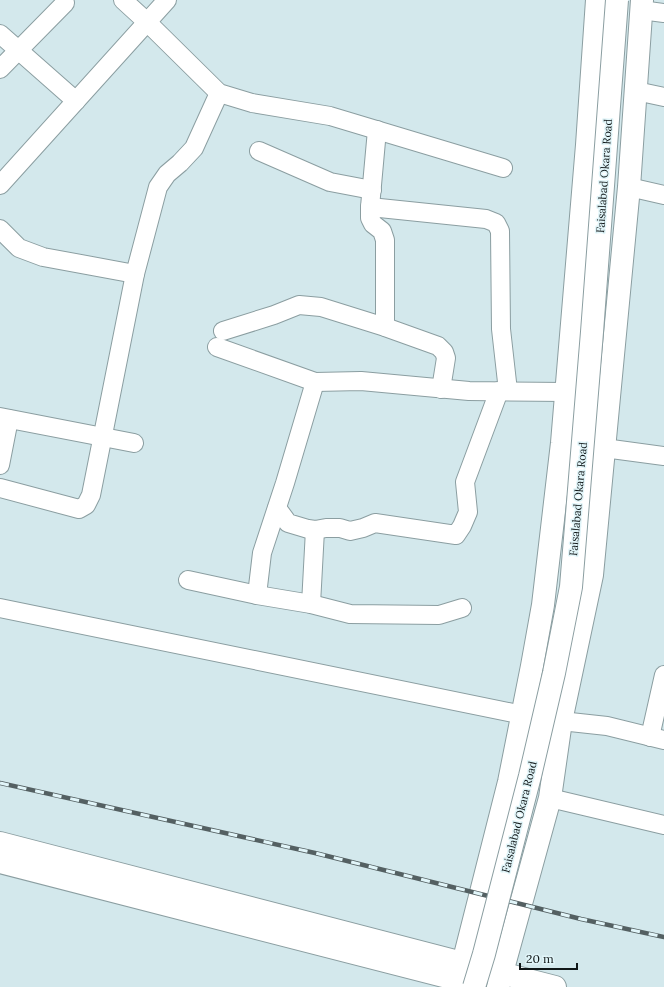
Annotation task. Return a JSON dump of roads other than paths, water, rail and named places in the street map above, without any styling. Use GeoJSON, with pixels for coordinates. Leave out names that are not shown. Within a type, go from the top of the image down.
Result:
{"type":"FeatureCollection","features":[{"type":"Feature","properties":{"kind":"main road"},"geometry":{"type":"LineString","coordinates":[[463,979],[509,782],[543,605],[562,443],[597,0]]}},
{"type":"Feature","properties":{"kind":"main road","name":"Faisalabad Okara Road"},"geometry":{"type":"LineString","coordinates":[[463,979],[484,954],[554,673],[571,587],[617,0]]}},
{"type":"Feature","properties":{"kind":"main road"},"geometry":{"type":"LineString","coordinates":[[500,980],[550,798],[561,721],[592,575],[629,187],[642,5]]}},
{"type":"Feature","properties":{"kind":"main road"},"geometry":{"type":"LineString","coordinates":[[0,844],[463,979],[482,987]]}},
{"type":"Feature","properties":{"kind":"main road"},"geometry":{"type":"LineString","coordinates":[[0,862],[463,979],[500,980],[555,987]]}},
{"type":"Feature","properties":{"kind":"street"},"geometry":{"type":"LineString","coordinates":[[123,0],[219,93],[252,104],[330,116],[503,168]]}},
{"type":"Feature","properties":{"kind":"street"},"geometry":{"type":"LineString","coordinates":[[0,185],[167,0]]}},
{"type":"Feature","properties":{"kind":"street"},"geometry":{"type":"LineString","coordinates":[[0,69],[65,3]]}},
{"type":"Feature","properties":{"kind":"street"},"geometry":{"type":"LineString","coordinates":[[642,5],[664,13]]}},
{"type":"Feature","properties":{"kind":"street"},"geometry":{"type":"LineString","coordinates":[[0,34],[76,101]]}},
{"type":"Feature","properties":{"kind":"street"},"geometry":{"type":"LineString","coordinates":[[636,91],[664,97]]}},
{"type":"Feature","properties":{"kind":"street"},"geometry":{"type":"LineString","coordinates":[[0,488],[79,509],[86,505],[91,495],[135,274],[158,187],[167,174],[194,148],[219,93]]}},
{"type":"Feature","properties":{"kind":"street"},"geometry":{"type":"LineString","coordinates":[[377,130],[370,218],[382,231],[385,240],[385,327]]}},
{"type":"Feature","properties":{"kind":"street"},"geometry":{"type":"LineString","coordinates":[[259,151],[371,198],[486,219],[496,223],[500,231],[501,330],[504,391],[465,482],[468,512],[462,526],[456,534],[375,523],[363,528],[350,530],[340,528],[315,530],[308,529],[288,523],[277,508]]}},
{"type":"Feature","properties":{"kind":"street"},"geometry":{"type":"LineString","coordinates":[[629,187],[664,195]]}},
{"type":"Feature","properties":{"kind":"street"},"geometry":{"type":"LineString","coordinates":[[0,229],[19,248],[43,257],[135,274]]}},
{"type":"Feature","properties":{"kind":"street"},"geometry":{"type":"LineString","coordinates":[[441,389],[446,358],[444,352],[438,346],[385,327],[321,307],[299,305],[220,339],[315,382],[361,382],[441,389],[469,391],[566,392]]}},
{"type":"Feature","properties":{"kind":"street"},"geometry":{"type":"LineString","coordinates":[[257,595],[262,553],[315,382]]}},
{"type":"Feature","properties":{"kind":"street"},"geometry":{"type":"LineString","coordinates":[[0,465],[4,418],[134,443]]}},
{"type":"Feature","properties":{"kind":"street"},"geometry":{"type":"LineString","coordinates":[[604,448],[664,456]]}},
{"type":"Feature","properties":{"kind":"street"},"geometry":{"type":"LineString","coordinates":[[311,604],[315,530]]}},
{"type":"Feature","properties":{"kind":"street"},"geometry":{"type":"LineString","coordinates":[[188,580],[257,595],[311,604],[350,614],[439,615],[462,608]]}},
{"type":"Feature","properties":{"kind":"street"},"geometry":{"type":"LineString","coordinates":[[0,608],[522,715],[607,726],[657,739],[664,675]]}},
{"type":"Feature","properties":{"kind":"street"},"geometry":{"type":"LineString","coordinates":[[550,798],[664,825]]}},
{"type":"Feature","properties":{"kind":"railway"},"geometry":{"type":"LineString","coordinates":[[0,783],[315,853],[581,919],[664,937]]}}]}
